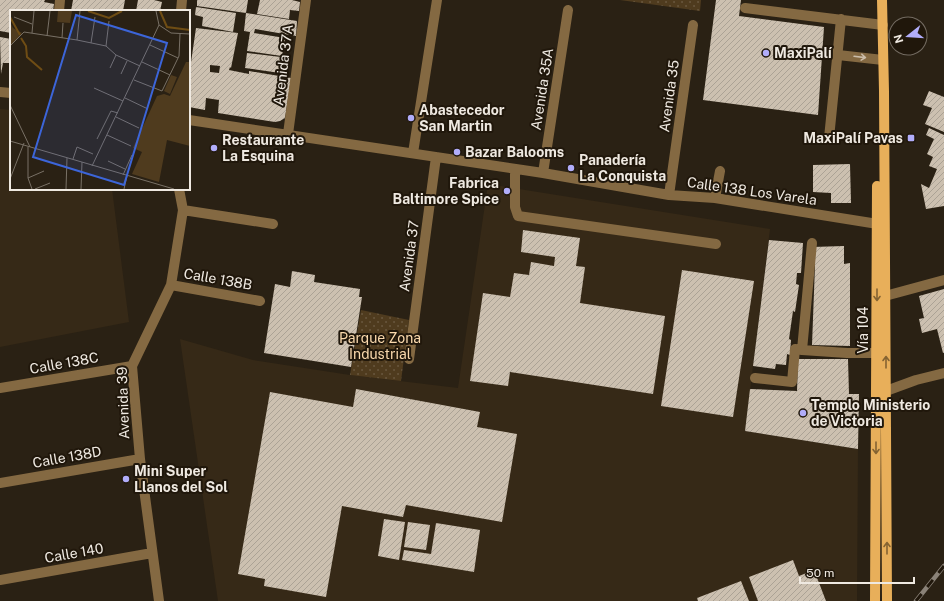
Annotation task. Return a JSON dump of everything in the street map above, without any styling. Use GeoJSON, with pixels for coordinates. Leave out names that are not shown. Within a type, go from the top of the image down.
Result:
{"type":"FeatureCollection","features":[{"type":"Feature","properties":{"kind":"main road","name":"Vía 104"},"geometry":{"type":"LineString","coordinates":[[875,601],[876,353],[881,224],[883,60],[882,0]]}},
{"type":"Feature","properties":{"kind":"main road","name":"Vía 104"},"geometry":{"type":"LineString","coordinates":[[881,224],[885,296],[887,601]]}},
{"type":"Feature","properties":{"kind":"street"},"geometry":{"type":"LineString","coordinates":[[59,10],[60,0]]}},
{"type":"Feature","properties":{"kind":"street"},"geometry":{"type":"LineString","coordinates":[[181,10],[182,0]]}},
{"type":"Feature","properties":{"kind":"street","name":"Avenida 37A"},"geometry":{"type":"LineString","coordinates":[[288,134],[306,0]]}},
{"type":"Feature","properties":{"kind":"street"},"geometry":{"type":"LineString","coordinates":[[412,153],[437,0]]}},
{"type":"Feature","properties":{"kind":"street"},"geometry":{"type":"LineString","coordinates":[[746,8],[883,25]]}},
{"type":"Feature","properties":{"kind":"street","name":"Avenida 35A"},"geometry":{"type":"LineString","coordinates":[[544,173],[568,10]]}},
{"type":"Feature","properties":{"kind":"street"},"geometry":{"type":"LineString","coordinates":[[829,138],[841,19]]}},
{"type":"Feature","properties":{"kind":"street","name":"Avenida 35"},"geometry":{"type":"LineString","coordinates":[[669,194],[693,24]]}},
{"type":"Feature","properties":{"kind":"street"},"geometry":{"type":"LineString","coordinates":[[838,55],[883,60]]}},
{"type":"Feature","properties":{"kind":"street"},"geometry":{"type":"LineString","coordinates":[[0,92],[10,93]]}},
{"type":"Feature","properties":{"kind":"street","name":"Calle 138 Los Varela"},"geometry":{"type":"LineString","coordinates":[[190,120],[544,173],[669,194],[715,198],[881,224]]}},
{"type":"Feature","properties":{"kind":"street","name":"Avenida 37"},"geometry":{"type":"LineString","coordinates":[[409,359],[436,157]]}},
{"type":"Feature","properties":{"kind":"street"},"geometry":{"type":"LineString","coordinates":[[515,169],[515,207],[518,216],[716,244]]}},
{"type":"Feature","properties":{"kind":"street"},"geometry":{"type":"LineString","coordinates":[[715,198],[720,171]]}},
{"type":"Feature","properties":{"kind":"street","name":"Avenida 39"},"geometry":{"type":"LineString","coordinates":[[159,601],[140,459],[132,366],[171,285],[183,210],[179,190]]}},
{"type":"Feature","properties":{"kind":"street"},"geometry":{"type":"LineString","coordinates":[[183,210],[273,224]]}},
{"type":"Feature","properties":{"kind":"street"},"geometry":{"type":"LineString","coordinates":[[802,350],[812,243]]}},
{"type":"Feature","properties":{"kind":"street"},"geometry":{"type":"LineString","coordinates":[[885,296],[944,280]]}},
{"type":"Feature","properties":{"kind":"street","name":"Calle 138B"},"geometry":{"type":"LineString","coordinates":[[171,285],[260,301]]}},
{"type":"Feature","properties":{"kind":"street"},"geometry":{"type":"LineString","coordinates":[[755,378],[792,382],[795,349],[847,353],[876,353]]}},
{"type":"Feature","properties":{"kind":"street","name":"Calle 138C"},"geometry":{"type":"LineString","coordinates":[[0,388],[132,366]]}},
{"type":"Feature","properties":{"kind":"street"},"geometry":{"type":"LineString","coordinates":[[886,390],[944,373]]}},
{"type":"Feature","properties":{"kind":"street","name":"Calle 138D"},"geometry":{"type":"LineString","coordinates":[[0,483],[140,459]]}},
{"type":"Feature","properties":{"kind":"street","name":"Calle 140"},"geometry":{"type":"LineString","coordinates":[[0,580],[152,553]]}},
{"type":"Feature","properties":{"kind":"shaded area"},"geometry":{"type":"Polygon","coordinates":[[[0,109],[10,110],[10,190],[112,190],[129,322],[0,347],[0,109]]]}},
{"type":"Feature","properties":{"kind":"shaded area"},"geometry":{"type":"Polygon","coordinates":[[[488,184],[770,229],[745,431],[858,449],[857,601],[218,601],[180,339],[253,360],[350,375],[458,388],[488,184]]]}},
{"type":"Feature","properties":{"kind":"green space"},"geometry":{"type":"Polygon","coordinates":[[[620,0],[701,0],[700,11],[620,0]]]}},
{"type":"Feature","properties":{"kind":"green space","name":"Parque Zona Industrial"},"geometry":{"type":"Polygon","coordinates":[[[361,310],[409,320],[401,381],[350,375],[361,310]]]}},
{"type":"Feature","properties":{"kind":"building"},"geometry":{"type":"Polygon","coordinates":[[[0,0],[45,0],[44,2],[54,4],[53,10],[10,10],[10,33],[0,31],[0,0]]]}},
{"type":"Feature","properties":{"kind":"building"},"geometry":{"type":"Polygon","coordinates":[[[73,0],[125,0],[123,10],[71,10],[73,0]]]}},
{"type":"Feature","properties":{"kind":"building"},"geometry":{"type":"Polygon","coordinates":[[[138,0],[154,0],[162,2],[160,10],[136,10],[138,0]]]}},
{"type":"Feature","properties":{"kind":"building"},"geometry":{"type":"Polygon","coordinates":[[[197,0],[248,0],[246,13],[197,6],[197,0]]]}},
{"type":"Feature","properties":{"kind":"building"},"geometry":{"type":"Polygon","coordinates":[[[260,0],[292,0],[300,2],[299,11],[290,10],[289,19],[257,14],[260,0]]]}},
{"type":"Feature","properties":{"kind":"building","name":"MaxiPalí"},"geometry":{"type":"Polygon","coordinates":[[[716,0],[741,0],[739,16],[824,27],[818,115],[703,100],[716,0]]]}},
{"type":"Feature","properties":{"kind":"building"},"geometry":{"type":"Polygon","coordinates":[[[196,7],[236,13],[233,32],[202,26],[203,17],[195,15],[196,7]]]}},
{"type":"Feature","properties":{"kind":"building"},"geometry":{"type":"Polygon","coordinates":[[[246,13],[297,21],[296,36],[255,29],[254,33],[285,38],[282,56],[247,51],[250,32],[244,31],[246,13]]]}},
{"type":"Feature","properties":{"kind":"building"},"geometry":{"type":"Polygon","coordinates":[[[196,28],[238,33],[231,68],[230,67],[229,70],[249,74],[249,71],[291,78],[285,118],[280,121],[275,122],[218,113],[219,100],[206,98],[205,110],[190,107],[190,69],[196,28]],[[210,65],[210,72],[219,73],[220,66],[210,65]]]}},
{"type":"Feature","properties":{"kind":"building"},"geometry":{"type":"Polygon","coordinates":[[[0,37],[10,39],[10,63],[3,63],[1,74],[0,37]]]}},
{"type":"Feature","properties":{"kind":"building"},"geometry":{"type":"Polygon","coordinates":[[[247,53],[289,58],[287,74],[245,68],[247,53]]]}},
{"type":"Feature","properties":{"kind":"building"},"geometry":{"type":"Polygon","coordinates":[[[929,91],[944,97],[944,132],[925,124],[932,108],[923,105],[929,91]]]}},
{"type":"Feature","properties":{"kind":"building"},"geometry":{"type":"Polygon","coordinates":[[[929,128],[944,135],[944,206],[926,209],[921,184],[929,188],[937,169],[929,166],[933,157],[927,154],[934,139],[926,135],[929,128]]]}},
{"type":"Feature","properties":{"kind":"building"},"geometry":{"type":"Polygon","coordinates":[[[850,164],[851,203],[831,203],[831,193],[813,192],[813,165],[850,164]]]}},
{"type":"Feature","properties":{"kind":"building"},"geometry":{"type":"Polygon","coordinates":[[[523,230],[580,238],[576,266],[585,267],[580,303],[665,316],[653,394],[510,372],[508,386],[470,381],[483,293],[510,297],[514,273],[529,275],[531,262],[554,266],[555,257],[521,252],[523,230]]]}},
{"type":"Feature","properties":{"kind":"building"},"geometry":{"type":"Polygon","coordinates":[[[769,240],[803,243],[801,273],[797,273],[796,284],[799,285],[789,339],[791,340],[790,355],[787,354],[786,365],[776,364],[775,369],[753,366],[769,240]]]}},
{"type":"Feature","properties":{"kind":"building"},"geometry":{"type":"Polygon","coordinates":[[[844,246],[844,264],[850,263],[850,346],[812,345],[815,265],[812,247],[844,246]]]}},
{"type":"Feature","properties":{"kind":"building"},"geometry":{"type":"Polygon","coordinates":[[[682,270],[754,281],[733,417],[661,406],[682,270]]]}},
{"type":"Feature","properties":{"kind":"building"},"geometry":{"type":"Polygon","coordinates":[[[292,271],[315,275],[314,282],[360,289],[359,297],[362,297],[351,367],[264,353],[275,284],[290,287],[292,271]]]}},
{"type":"Feature","properties":{"kind":"building"},"geometry":{"type":"Polygon","coordinates":[[[944,289],[943,353],[937,329],[922,333],[919,319],[924,318],[919,296],[944,289]]]}},
{"type":"Feature","properties":{"kind":"building","name":"Templo Ministerio de Victoria"},"geometry":{"type":"Polygon","coordinates":[[[798,359],[848,359],[849,394],[859,394],[858,449],[745,431],[750,389],[797,391],[798,359]]]}},
{"type":"Feature","properties":{"kind":"building"},"geometry":{"type":"Polygon","coordinates":[[[356,389],[480,412],[477,427],[517,434],[502,522],[406,505],[403,517],[342,506],[326,597],[264,586],[265,579],[238,574],[270,392],[353,407],[356,389]]]}},
{"type":"Feature","properties":{"kind":"building"},"geometry":{"type":"Polygon","coordinates":[[[384,519],[405,522],[399,560],[378,556],[384,519]]]}},
{"type":"Feature","properties":{"kind":"building"},"geometry":{"type":"Polygon","coordinates":[[[408,522],[430,525],[426,550],[404,547],[408,522]]]}},
{"type":"Feature","properties":{"kind":"building"},"geometry":{"type":"Polygon","coordinates":[[[436,523],[480,530],[474,572],[402,560],[404,550],[431,554],[436,523]]]}},
{"type":"Feature","properties":{"kind":"building"},"geometry":{"type":"Polygon","coordinates":[[[793,560],[799,576],[814,570],[826,601],[758,601],[749,577],[793,560]]]}},
{"type":"Feature","properties":{"kind":"building"},"geometry":{"type":"Polygon","coordinates":[[[741,581],[749,601],[698,601],[697,598],[741,581]]]}},
{"type":"Feature","properties":{"kind":"railway"},"geometry":{"type":"LineString","coordinates":[[916,601],[944,566]]}},
{"type":"Feature","properties":{"kind":"place","name":"MaxiPalí"},"geometry":{"type":"Point","coordinates":[766,53]}},
{"type":"Feature","properties":{"kind":"place","name":"Abastecedor San Martin"},"geometry":{"type":"Point","coordinates":[411,118]}},
{"type":"Feature","properties":{"kind":"place","name":"MaxiPalí Pavas"},"geometry":{"type":"Point","coordinates":[911,138]}},
{"type":"Feature","properties":{"kind":"place","name":"Restaurante La Esquina"},"geometry":{"type":"Point","coordinates":[214,148]}},
{"type":"Feature","properties":{"kind":"place","name":"Bazar Balooms"},"geometry":{"type":"Point","coordinates":[457,152]}},
{"type":"Feature","properties":{"kind":"place","name":"Panadería La Conquista"},"geometry":{"type":"Point","coordinates":[571,168]}},
{"type":"Feature","properties":{"kind":"place","name":"Fabrica Baltimore Spice"},"geometry":{"type":"Point","coordinates":[507,191]}},
{"type":"Feature","properties":{"kind":"place","name":"Templo Ministerio de Victoria"},"geometry":{"type":"Point","coordinates":[803,413]}},
{"type":"Feature","properties":{"kind":"place","name":"Mini Super Llanos del Sol"},"geometry":{"type":"Point","coordinates":[126,479]}}]}
